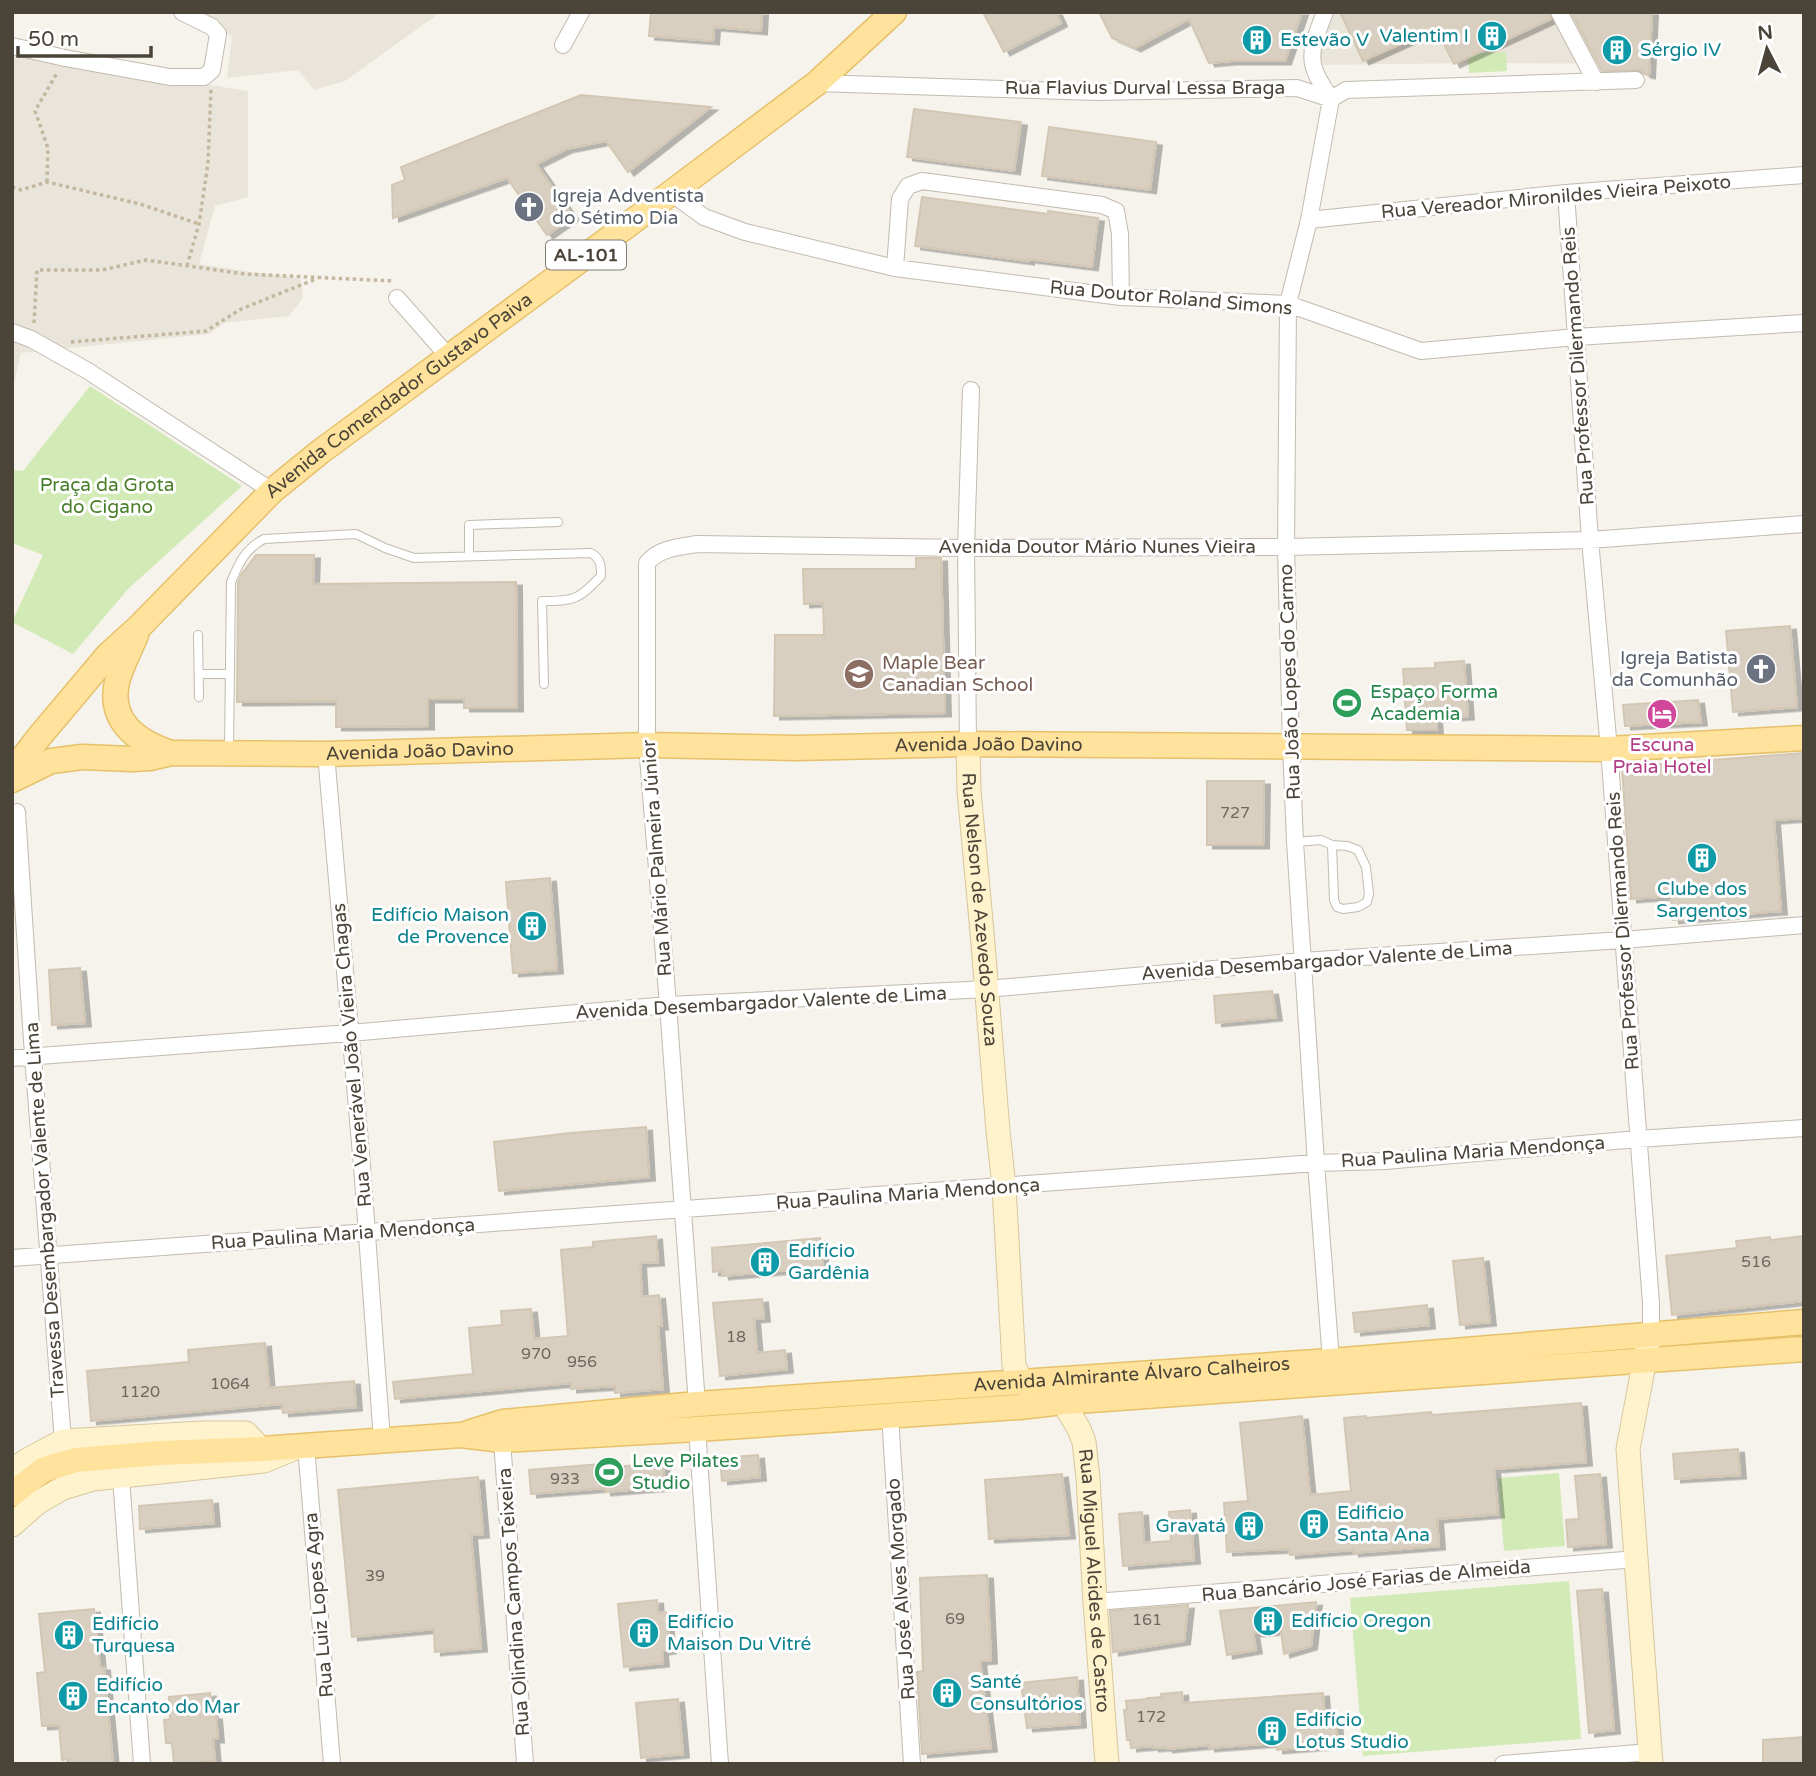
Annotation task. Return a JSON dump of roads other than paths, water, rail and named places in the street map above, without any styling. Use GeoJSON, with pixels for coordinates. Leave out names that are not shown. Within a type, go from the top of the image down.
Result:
{"type":"FeatureCollection","features":[{"type":"Feature","properties":{"kind":"main road","name":"Avenida Comendador Gustavo Paiva"},"geometry":{"type":"LineString","coordinates":[[12,772],[108,655],[139,627],[272,491],[448,356],[817,83],[894,12]]}},
{"type":"Feature","properties":{"kind":"main road","name":"Avenida João Davino"},"geometry":{"type":"LineString","coordinates":[[139,627],[117,684],[116,701],[120,716],[129,730],[142,741],[171,753]]}},
{"type":"Feature","properties":{"kind":"main road","name":"Avenida João Davino"},"geometry":{"type":"LineString","coordinates":[[12,780],[51,761],[82,757],[150,758],[171,753],[326,754],[647,746],[796,748],[968,744],[1609,749],[1804,738]]}},
{"type":"Feature","properties":{"kind":"main road","name":"Avenida Almirante Álvaro Calheiros"},"geometry":{"type":"LineString","coordinates":[[461,1435],[503,1422],[698,1404],[1331,1361],[1804,1322]]}},
{"type":"Feature","properties":{"kind":"main road","name":"Avenida Almirante Álvaro Calheiros"},"geometry":{"type":"LineString","coordinates":[[12,1494],[43,1470],[61,1464],[76,1460],[160,1453],[301,1447],[461,1435],[502,1440],[697,1429],[1804,1349]]}},
{"type":"Feature","properties":{"kind":"street"},"geometry":{"type":"LineString","coordinates":[[12,46],[170,77],[198,78],[212,70],[218,37],[216,30],[182,12]]}},
{"type":"Feature","properties":{"kind":"street"},"geometry":{"type":"LineString","coordinates":[[563,45],[581,12]]}},
{"type":"Feature","properties":{"kind":"street"},"geometry":{"type":"LineString","coordinates":[[1325,12],[1312,60],[1317,76],[1331,99],[1346,90],[1636,80]]}},
{"type":"Feature","properties":{"kind":"street"},"geometry":{"type":"LineString","coordinates":[[1559,12],[1596,82]]}},
{"type":"Feature","properties":{"kind":"street","name":"Rua Flavius Durval Lessa Braga"},"geometry":{"type":"LineString","coordinates":[[817,83],[1097,92],[1297,88],[1331,99]]}},
{"type":"Feature","properties":{"kind":"street","name":"Rua João Lopes do Carmo"},"geometry":{"type":"LineString","coordinates":[[1331,99],[1309,220],[1289,304],[1286,547],[1291,746],[1302,961],[1331,1361]]}},
{"type":"Feature","properties":{"kind":"street","name":"Rua Vereador Mironildes Vieira Peixoto"},"geometry":{"type":"LineString","coordinates":[[1309,220],[1566,193],[1804,174]]}},
{"type":"Feature","properties":{"kind":"street"},"geometry":{"type":"LineString","coordinates":[[895,268],[901,199],[908,186],[922,181],[1102,205],[1116,211],[1120,234],[1121,297]]}},
{"type":"Feature","properties":{"kind":"street","name":"Rua Doutor Roland Simons"},"geometry":{"type":"LineString","coordinates":[[671,193],[704,216],[745,232],[895,268],[1121,297],[1289,304],[1421,351],[1576,337],[1804,323]]}},
{"type":"Feature","properties":{"kind":"street","name":"Rua Professor Dilermando Reis"},"geometry":{"type":"LineString","coordinates":[[1566,193],[1590,540],[1609,749],[1651,1303],[1651,1334]]}},
{"type":"Feature","properties":{"kind":"street"},"geometry":{"type":"LineString","coordinates":[[397,298],[448,356]]}},
{"type":"Feature","properties":{"kind":"street"},"geometry":{"type":"LineString","coordinates":[[12,332],[88,371],[272,491]]}},
{"type":"Feature","properties":{"kind":"street","name":"Rua Nelson de Azevedo Souza"},"geometry":{"type":"LineString","coordinates":[[971,390],[966,548],[969,790],[1004,1187],[1014,1366],[1021,1382]]}},
{"type":"Feature","properties":{"kind":"street","name":"Avenida Doutor Mário Nunes Vieira"},"geometry":{"type":"LineString","coordinates":[[647,562],[653,554],[698,544],[966,548],[1286,547],[1590,540],[1804,524]]}},
{"type":"Feature","properties":{"kind":"street","name":"Rua Mário Palmeira Júnior"},"geometry":{"type":"LineString","coordinates":[[647,562],[647,746],[698,1404]]}},
{"type":"Feature","properties":{"kind":"street","name":"Rua Venerável João Vieira Chagas"},"geometry":{"type":"LineString","coordinates":[[326,754],[382,1440]]}},
{"type":"Feature","properties":{"kind":"street","name":"Travessa Desembargador Valente de Lima"},"geometry":{"type":"LineString","coordinates":[[17,812],[63,1441]]}},
{"type":"Feature","properties":{"kind":"street","name":"Avenida Desembargador Valente de Lima"},"geometry":{"type":"LineString","coordinates":[[12,1058],[350,1033],[668,1005],[987,989],[1302,961],[1804,925]]}},
{"type":"Feature","properties":{"kind":"street","name":"Rua Paulina Maria Mendonça"},"geometry":{"type":"LineString","coordinates":[[12,1258],[1316,1163],[1385,1161],[1637,1139],[1804,1128]]}},
{"type":"Feature","properties":{"kind":"street"},"geometry":{"type":"LineString","coordinates":[[1503,1764],[1651,1758],[1628,1449],[1651,1334]]}},
{"type":"Feature","properties":{"kind":"street"},"geometry":{"type":"LineString","coordinates":[[1021,1382],[1063,1402]]}},
{"type":"Feature","properties":{"kind":"street","name":"Rua Miguel Alcides de Castro"},"geometry":{"type":"LineString","coordinates":[[1063,1402],[1084,1442],[1107,1764]]}},
{"type":"Feature","properties":{"kind":"street","name":"Rua José Alves Morgado"},"geometry":{"type":"LineString","coordinates":[[890,1415],[912,1764]]}},
{"type":"Feature","properties":{"kind":"street"},"geometry":{"type":"LineString","coordinates":[[697,1429],[720,1764]]}},
{"type":"Feature","properties":{"kind":"street"},"geometry":{"type":"LineString","coordinates":[[12,1470],[63,1441],[246,1433],[261,1449]]}},
{"type":"Feature","properties":{"kind":"street","name":"Rua Olindina Campos Teixeira"},"geometry":{"type":"LineString","coordinates":[[502,1440],[525,1764]]}},
{"type":"Feature","properties":{"kind":"street"},"geometry":{"type":"LineString","coordinates":[[12,1525],[37,1503],[63,1488],[93,1479],[264,1461],[301,1447]]}},
{"type":"Feature","properties":{"kind":"street","name":"Rua Luiz Lopes Agra"},"geometry":{"type":"LineString","coordinates":[[301,1447],[332,1764]]}},
{"type":"Feature","properties":{"kind":"street"},"geometry":{"type":"LineString","coordinates":[[121,1477],[142,1764]]}},
{"type":"Feature","properties":{"kind":"street","name":"Rua Bancário José Farias de Almeida"},"geometry":{"type":"LineString","coordinates":[[1095,1602],[1637,1559]]}},
{"type":"Feature","properties":{"kind":"lane"},"geometry":{"type":"LineString","coordinates":[[469,556],[469,525],[558,522]]}},
{"type":"Feature","properties":{"kind":"lane"},"geometry":{"type":"LineString","coordinates":[[229,752],[231,582],[251,546],[264,539],[356,534],[414,558],[591,553],[597,556],[601,563],[601,576],[585,593],[567,601],[542,601],[544,684]]}},
{"type":"Feature","properties":{"kind":"lane"},"geometry":{"type":"LineString","coordinates":[[198,635],[199,697]]}},
{"type":"Feature","properties":{"kind":"lane"},"geometry":{"type":"LineString","coordinates":[[199,674],[230,674]]}},
{"type":"Feature","properties":{"kind":"lane"},"geometry":{"type":"LineString","coordinates":[[1296,842],[1321,840],[1357,850],[1366,867],[1369,894],[1367,902],[1358,907],[1343,909],[1337,907],[1334,900],[1332,845]]}},
{"type":"Feature","properties":{"kind":"place","name":"Valentim I"},"geometry":{"type":"Point","coordinates":[1492,36]}},
{"type":"Feature","properties":{"kind":"place","name":"Estevão V"},"geometry":{"type":"Point","coordinates":[1257,40]}},
{"type":"Feature","properties":{"kind":"place","name":"Sérgio IV"},"geometry":{"type":"Point","coordinates":[1617,50]}},
{"type":"Feature","properties":{"kind":"place","name":"Igreja Adventista do Sétimo Dia"},"geometry":{"type":"Point","coordinates":[529,207]}},
{"type":"Feature","properties":{"kind":"place","name":"Igreja Batista da Comunhão"},"geometry":{"type":"Point","coordinates":[1761,669]}},
{"type":"Feature","properties":{"kind":"place","name":"Maple Bear Canadian School"},"geometry":{"type":"Point","coordinates":[859,674]}},
{"type":"Feature","properties":{"kind":"place","name":"Espaço Forma Academia"},"geometry":{"type":"Point","coordinates":[1347,703]}},
{"type":"Feature","properties":{"kind":"place","name":"Escuna Praia Hotel"},"geometry":{"type":"Point","coordinates":[1662,714]}},
{"type":"Feature","properties":{"kind":"place","name":"Clube dos Sargentos"},"geometry":{"type":"Point","coordinates":[1702,858]}},
{"type":"Feature","properties":{"kind":"place","name":"Edifício Maison de Provence"},"geometry":{"type":"Point","coordinates":[532,926]}},
{"type":"Feature","properties":{"kind":"place","name":"Edifício Gardênia"},"geometry":{"type":"Point","coordinates":[765,1262]}},
{"type":"Feature","properties":{"kind":"place","name":"Leve Pilates Studio"},"geometry":{"type":"Point","coordinates":[609,1472]}},
{"type":"Feature","properties":{"kind":"place","name":"Edificio Santa Ana"},"geometry":{"type":"Point","coordinates":[1314,1524]}},
{"type":"Feature","properties":{"kind":"place","name":"Gravatá"},"geometry":{"type":"Point","coordinates":[1249,1526]}},
{"type":"Feature","properties":{"kind":"place","name":"Edifício Oregon"},"geometry":{"type":"Point","coordinates":[1268,1621]}},
{"type":"Feature","properties":{"kind":"place","name":"Edifício Maison Du Vitré"},"geometry":{"type":"Point","coordinates":[644,1633]}},
{"type":"Feature","properties":{"kind":"place","name":"Edifício Turquesa"},"geometry":{"type":"Point","coordinates":[69,1635]}},
{"type":"Feature","properties":{"kind":"place","name":"Santé Consultórios"},"geometry":{"type":"Point","coordinates":[947,1693]}},
{"type":"Feature","properties":{"kind":"place","name":"Edifício Encanto do Mar"},"geometry":{"type":"Point","coordinates":[73,1696]}},
{"type":"Feature","properties":{"kind":"place","name":"Edifício Lotus Studio"},"geometry":{"type":"Point","coordinates":[1272,1731]}},
{"type":"Feature","properties":{"kind":"park label","name":"Praça da Grota do Cigano"},"geometry":{"type":"Point","coordinates":[107,496]}}]}
